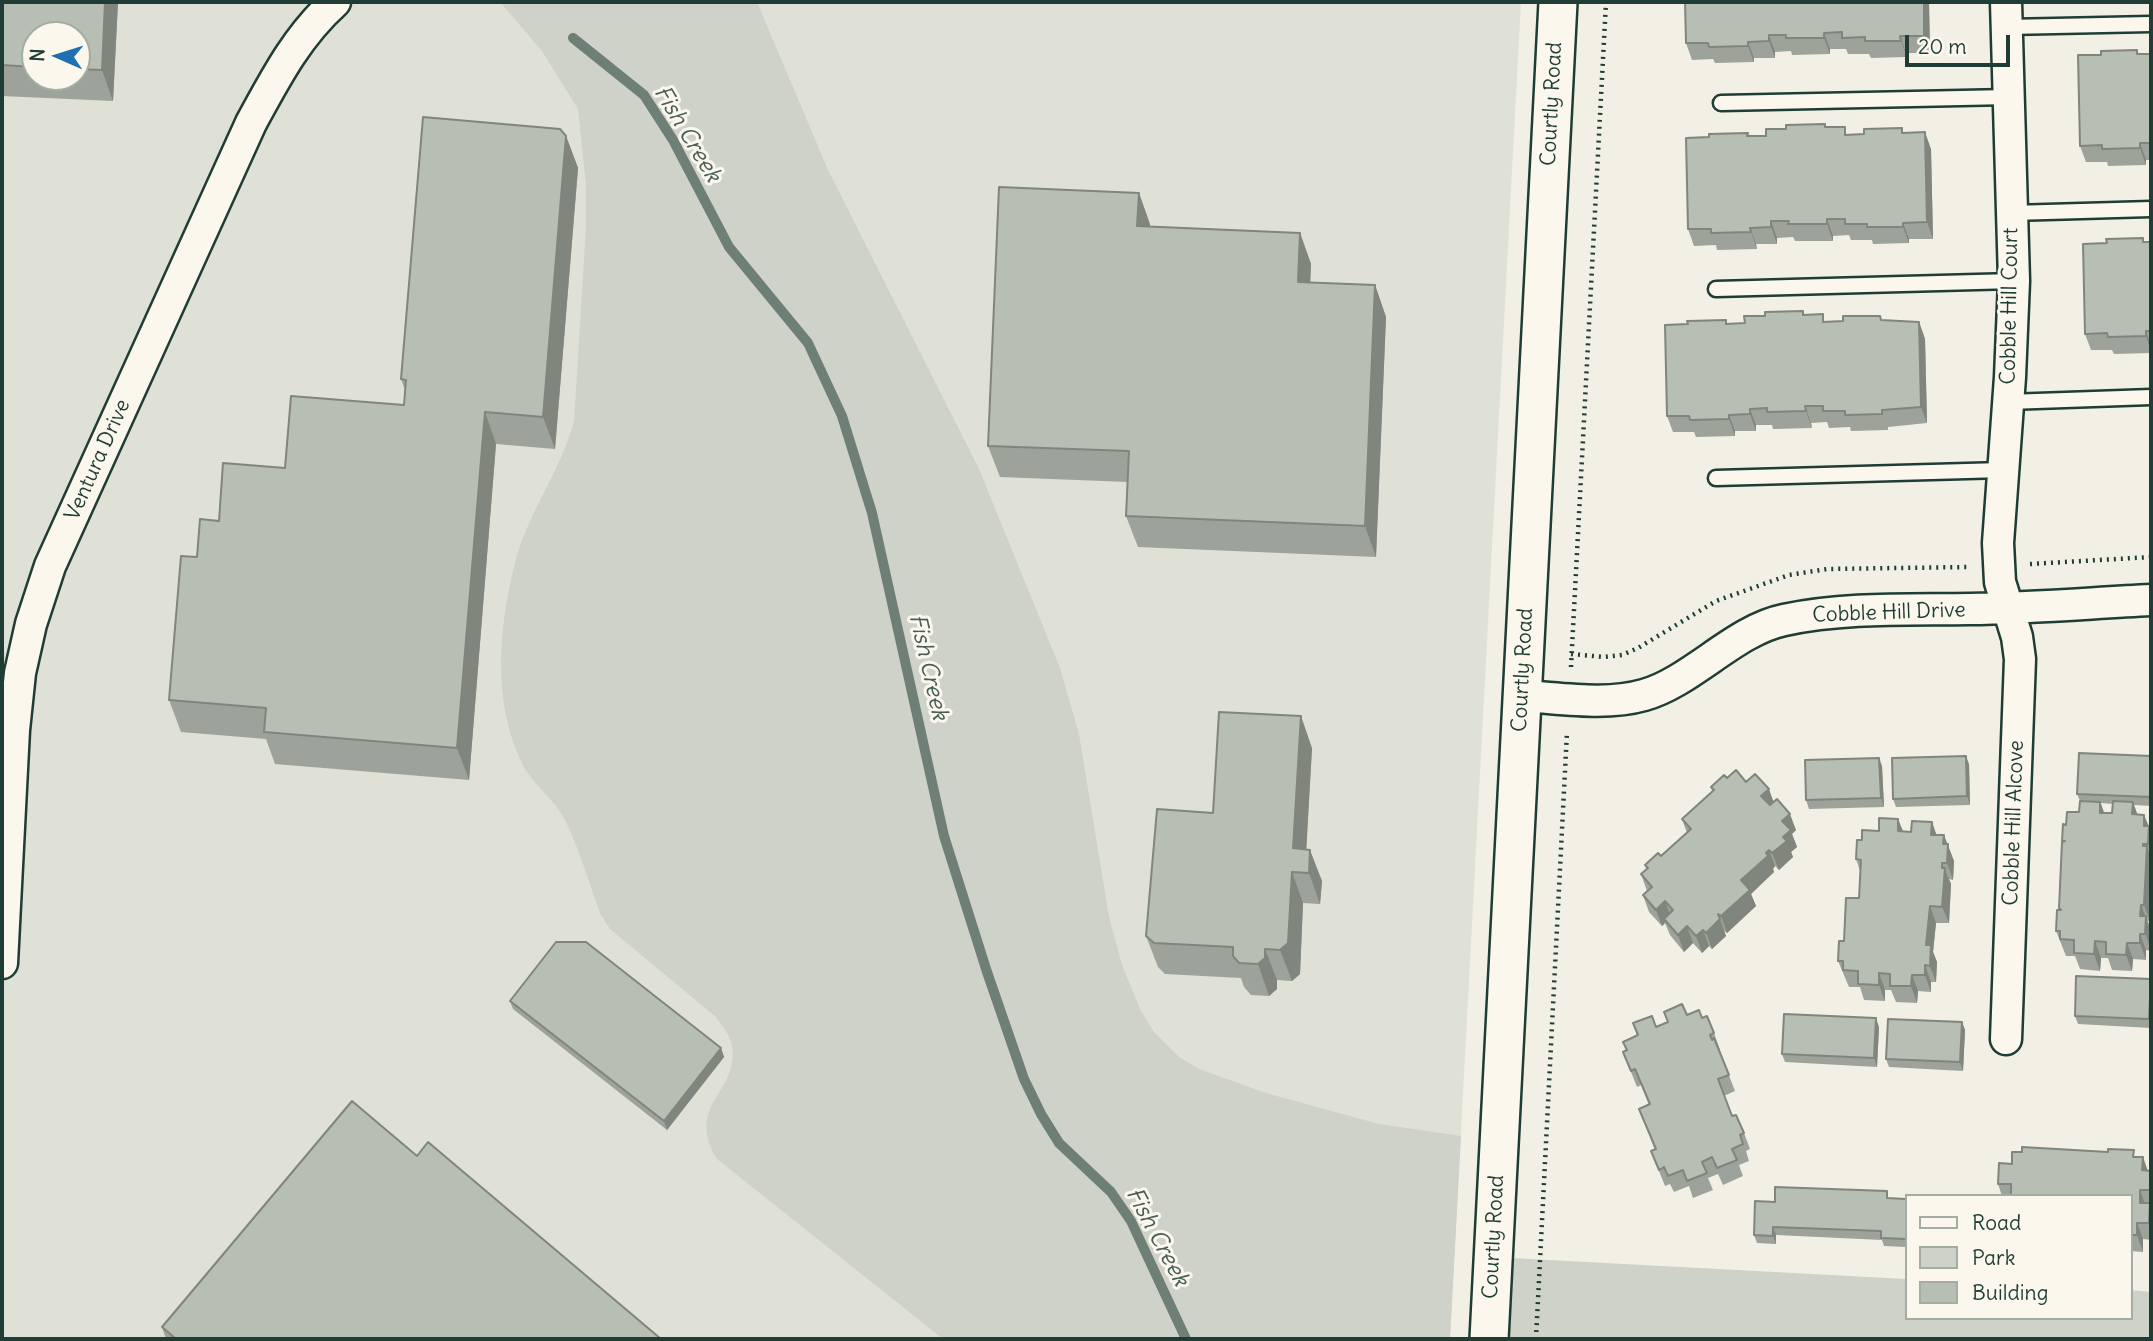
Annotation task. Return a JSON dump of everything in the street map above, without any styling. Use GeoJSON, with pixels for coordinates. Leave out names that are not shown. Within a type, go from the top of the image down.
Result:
{"type":"FeatureCollection","features":[{"type":"Feature","properties":{"kind":"street","name":"Ventura Drive"},"geometry":{"type":"LineString","coordinates":[[2,963],[14,730],[20,673],[31,624],[50,566],[251,123],[281,67],[306,31],[335,2]]}},
{"type":"Feature","properties":{"kind":"street","name":"Courtly Road"},"geometry":{"type":"LineString","coordinates":[[1489,1339],[1558,2]]}},
{"type":"Feature","properties":{"kind":"street","name":"Cobble Hill Court"},"geometry":{"type":"LineString","coordinates":[[2006,14],[2014,281],[1999,527],[1999,574],[2008,608]]}},
{"type":"Feature","properties":{"kind":"street","name":"Cobble Hill Drive"},"geometry":{"type":"LineString","coordinates":[[1522,696],[1614,699],[1644,695],[1666,685],[1741,639],[1779,621],[1822,612],[2008,608],[2151,600]]}},
{"type":"Feature","properties":{"kind":"street","name":"Cobble Hill Alcove"},"geometry":{"type":"LineString","coordinates":[[2006,1039],[2020,659],[2017,637],[2008,608]]}},
{"type":"Feature","properties":{"kind":"lane"},"geometry":{"type":"LineString","coordinates":[[2006,14],[2151,24]]}},
{"type":"Feature","properties":{"kind":"lane"},"geometry":{"type":"LineString","coordinates":[[1721,103],[2009,97]]}},
{"type":"Feature","properties":{"kind":"lane"},"geometry":{"type":"LineString","coordinates":[[2012,213],[2151,209]]}},
{"type":"Feature","properties":{"kind":"lane"},"geometry":{"type":"LineString","coordinates":[[1716,289],[2014,281]]}},
{"type":"Feature","properties":{"kind":"lane"},"geometry":{"type":"LineString","coordinates":[[2008,402],[2151,397]]}},
{"type":"Feature","properties":{"kind":"lane"},"geometry":{"type":"LineString","coordinates":[[1716,478],[2003,470]]}},
{"type":"Feature","properties":{"kind":"shaded area"},"geometry":{"type":"Polygon","coordinates":[[[2,2],[1521,2],[1450,1339],[2,1339],[2,2]]]}},
{"type":"Feature","properties":{"kind":"green space"},"geometry":{"type":"Polygon","coordinates":[[[500,2],[757,2],[828,170],[979,469],[1060,668],[1079,734],[1109,917],[1122,965],[1141,1011],[1154,1032],[1179,1057],[1199,1069],[1266,1093],[1379,1124],[1461,1136],[1450,1339],[943,1339],[717,1159],[708,1140],[707,1125],[709,1111],[732,1062],[730,1038],[716,1017],[610,929],[601,915],[565,820],[521,761],[506,713],[501,663],[509,587],[528,526],[561,457],[574,421],[586,227],[586,185],[578,109],[542,51],[500,2]]]}},
{"type":"Feature","properties":{"kind":"green space"},"geometry":{"type":"Polygon","coordinates":[[[1493,1257],[1904,1279],[1904,1320],[2132,1320],[2132,1290],[2151,1292],[2151,1339],[1489,1339],[1493,1257]]]}},
{"type":"Feature","properties":{"kind":"building"},"geometry":{"type":"Polygon","coordinates":[[[2,2],[105,2],[102,70],[91,70],[91,21],[21,21],[21,66],[2,65],[2,2]]]}},
{"type":"Feature","properties":{"kind":"building"},"geometry":{"type":"Polygon","coordinates":[[[1685,2],[1924,2],[1924,36],[1900,36],[1901,41],[1865,41],[1865,37],[1842,38],[1842,32],[1824,33],[1824,38],[1769,35],[1769,41],[1748,42],[1748,46],[1709,47],[1708,43],[1686,43],[1685,2]]]}},
{"type":"Feature","properties":{"kind":"building"},"geometry":{"type":"Polygon","coordinates":[[[2137,50],[2137,54],[2151,54],[2151,143],[2140,143],[2140,148],[2102,149],[2102,145],[2080,146],[2078,55],[2137,50]]]}},
{"type":"Feature","properties":{"kind":"building"},"geometry":{"type":"Polygon","coordinates":[[[423,117],[560,129],[566,136],[543,417],[485,412],[457,748],[264,732],[266,708],[169,700],[181,556],[197,557],[200,519],[219,521],[223,463],[285,468],[291,396],[404,405],[406,380],[401,379],[423,117]]]}},
{"type":"Feature","properties":{"kind":"building"},"geometry":{"type":"Polygon","coordinates":[[[1825,124],[1825,127],[1845,127],[1845,135],[1864,134],[1864,129],[1902,128],[1902,133],[1925,132],[1927,222],[1903,223],[1903,227],[1867,227],[1867,224],[1845,224],[1845,219],[1827,219],[1827,224],[1771,221],[1771,227],[1750,228],[1751,232],[1711,233],[1711,229],[1688,229],[1686,138],[1709,137],[1709,134],[1748,133],[1747,136],[1766,136],[1766,129],[1786,129],[1786,125],[1825,124]]]}},
{"type":"Feature","properties":{"kind":"building"},"geometry":{"type":"Polygon","coordinates":[[[999,187],[1139,193],[1137,226],[1300,233],[1298,282],[1375,285],[1365,526],[1126,516],[1129,451],[988,446],[999,187]]]}},
{"type":"Feature","properties":{"kind":"building"},"geometry":{"type":"Polygon","coordinates":[[[2143,238],[2143,242],[2151,242],[2151,331],[2146,331],[2146,336],[2108,337],[2107,333],[2085,334],[2083,244],[2107,243],[2106,239],[2143,238]]]}},
{"type":"Feature","properties":{"kind":"building"},"geometry":{"type":"Polygon","coordinates":[[[1803,311],[1803,315],[1823,314],[1823,322],[1843,321],[1843,316],[1880,316],[1881,320],[1919,322],[1921,407],[1882,410],[1882,414],[1845,415],[1845,411],[1823,411],[1823,406],[1805,406],[1806,411],[1767,412],[1767,408],[1750,409],[1750,414],[1729,415],[1729,419],[1690,420],[1689,416],[1667,416],[1665,325],[1688,324],[1687,321],[1726,320],[1726,324],[1745,323],[1744,316],[1765,316],[1765,312],[1803,311]]]}},
{"type":"Feature","properties":{"kind":"building"},"geometry":{"type":"Polygon","coordinates":[[[1219,712],[1301,716],[1293,848],[1310,850],[1309,873],[1292,872],[1288,943],[1280,950],[1265,949],[1265,958],[1258,964],[1239,963],[1233,956],[1233,947],[1154,943],[1146,936],[1157,809],[1213,813],[1219,712]]]}},
{"type":"Feature","properties":{"kind":"building"},"geometry":{"type":"Polygon","coordinates":[[[2079,753],[2151,756],[2151,797],[2077,794],[2079,753]]]}},
{"type":"Feature","properties":{"kind":"building"},"geometry":{"type":"Polygon","coordinates":[[[1966,756],[1967,796],[1893,799],[1892,758],[1966,756]]]}},
{"type":"Feature","properties":{"kind":"building"},"geometry":{"type":"Polygon","coordinates":[[[1879,758],[1881,798],[1806,800],[1805,760],[1879,758]]]}},
{"type":"Feature","properties":{"kind":"building"},"geometry":{"type":"Polygon","coordinates":[[[1736,770],[1746,782],[1755,774],[1769,789],[1761,796],[1770,805],[1777,799],[1790,814],[1782,821],[1791,830],[1783,837],[1787,841],[1772,853],[1769,850],[1766,853],[1768,856],[1741,880],[1750,890],[1721,916],[1718,914],[1720,919],[1706,933],[1703,930],[1696,936],[1687,926],[1678,935],[1664,919],[1673,910],[1665,901],[1656,910],[1643,895],[1652,887],[1641,874],[1648,868],[1645,865],[1658,853],[1661,856],[1691,829],[1682,819],[1714,790],[1711,787],[1724,775],[1727,778],[1736,770]]]}},
{"type":"Feature","properties":{"kind":"building"},"geometry":{"type":"Polygon","coordinates":[[[2080,801],[2100,802],[2100,813],[2112,813],[2113,801],[2133,802],[2132,814],[2144,815],[2144,826],[2149,826],[2148,844],[2143,844],[2147,846],[2144,905],[2141,905],[2140,916],[2146,916],[2145,934],[2140,934],[2140,943],[2127,943],[2126,955],[2106,954],[2106,942],[2095,941],[2094,954],[2074,953],[2074,940],[2060,939],[2060,931],[2056,931],[2057,910],[2061,910],[2062,842],[2065,841],[2062,841],[2063,824],[2066,825],[2067,812],[2079,812],[2080,801]]]}},
{"type":"Feature","properties":{"kind":"building"},"geometry":{"type":"Polygon","coordinates":[[[1879,818],[1898,819],[1898,831],[1911,832],[1912,821],[1932,822],[1931,835],[1944,835],[1943,844],[1948,844],[1947,863],[1942,863],[1942,868],[1945,868],[1942,907],[1930,906],[1926,945],[1931,945],[1930,966],[1925,965],[1925,975],[1912,975],[1911,986],[1890,986],[1890,974],[1879,973],[1879,985],[1858,984],[1858,971],[1843,970],[1843,961],[1838,961],[1839,941],[1844,941],[1846,898],[1859,898],[1861,860],[1856,859],[1857,840],[1862,840],[1862,830],[1879,831],[1879,818]]]}},
{"type":"Feature","properties":{"kind":"building"},"geometry":{"type":"Polygon","coordinates":[[[556,942],[586,942],[721,1048],[664,1121],[510,1001],[556,942]]]}},
{"type":"Feature","properties":{"kind":"building"},"geometry":{"type":"Polygon","coordinates":[[[2076,976],[2151,979],[2149,1019],[2075,1016],[2076,976]]]}},
{"type":"Feature","properties":{"kind":"building"},"geometry":{"type":"Polygon","coordinates":[[[1682,1004],[1687,1015],[1699,1010],[1702,1018],[1707,1016],[1714,1033],[1710,1035],[1712,1040],[1714,1038],[1729,1075],[1718,1079],[1732,1116],[1736,1115],[1744,1133],[1740,1135],[1743,1144],[1732,1149],[1737,1160],[1717,1168],[1712,1157],[1702,1162],[1707,1173],[1687,1181],[1683,1170],[1668,1176],[1664,1167],[1659,1170],[1651,1151],[1656,1149],[1639,1109],[1650,1104],[1635,1069],[1631,1071],[1623,1052],[1627,1050],[1623,1042],[1638,1035],[1633,1023],[1652,1016],[1656,1027],[1668,1022],[1664,1012],[1682,1004]]]}},
{"type":"Feature","properties":{"kind":"building"},"geometry":{"type":"Polygon","coordinates":[[[1784,1014],[1876,1018],[1874,1058],[1782,1054],[1784,1014]]]}},
{"type":"Feature","properties":{"kind":"building"},"geometry":{"type":"Polygon","coordinates":[[[1888,1019],[1962,1022],[1960,1062],[1886,1059],[1888,1019]]]}},
{"type":"Feature","properties":{"kind":"building"},"geometry":{"type":"Polygon","coordinates":[[[352,1101],[417,1156],[428,1142],[661,1339],[176,1339],[162,1327],[352,1101]]]}},
{"type":"Feature","properties":{"kind":"building"},"geometry":{"type":"Polygon","coordinates":[[[2022,1147],[2108,1152],[2108,1149],[2134,1150],[2133,1157],[2143,1157],[2142,1170],[2151,1171],[2150,1190],[2140,1190],[2140,1203],[2150,1203],[2149,1223],[2137,1223],[2137,1235],[2132,1235],[2132,1194],[2011,1194],[2011,1184],[1998,1184],[1999,1163],[2012,1164],[2012,1152],[2022,1152],[2022,1147]]]}},
{"type":"Feature","properties":{"kind":"building"},"geometry":{"type":"Polygon","coordinates":[[[1775,1187],[1887,1191],[1887,1198],[1904,1199],[1904,1239],[1881,1238],[1881,1231],[1773,1227],[1773,1236],[1754,1235],[1755,1201],[1775,1202],[1775,1187]]]}},
{"type":"Feature","properties":{"kind":"waterway","name":"Fish Creek"},"geometry":{"type":"LineString","coordinates":[[573,38],[644,95],[673,140],[729,247],[808,343],[842,416],[872,513],[944,836],[1024,1079],[1059,1143],[1111,1192],[1131,1221],[1186,1339]]}}]}
